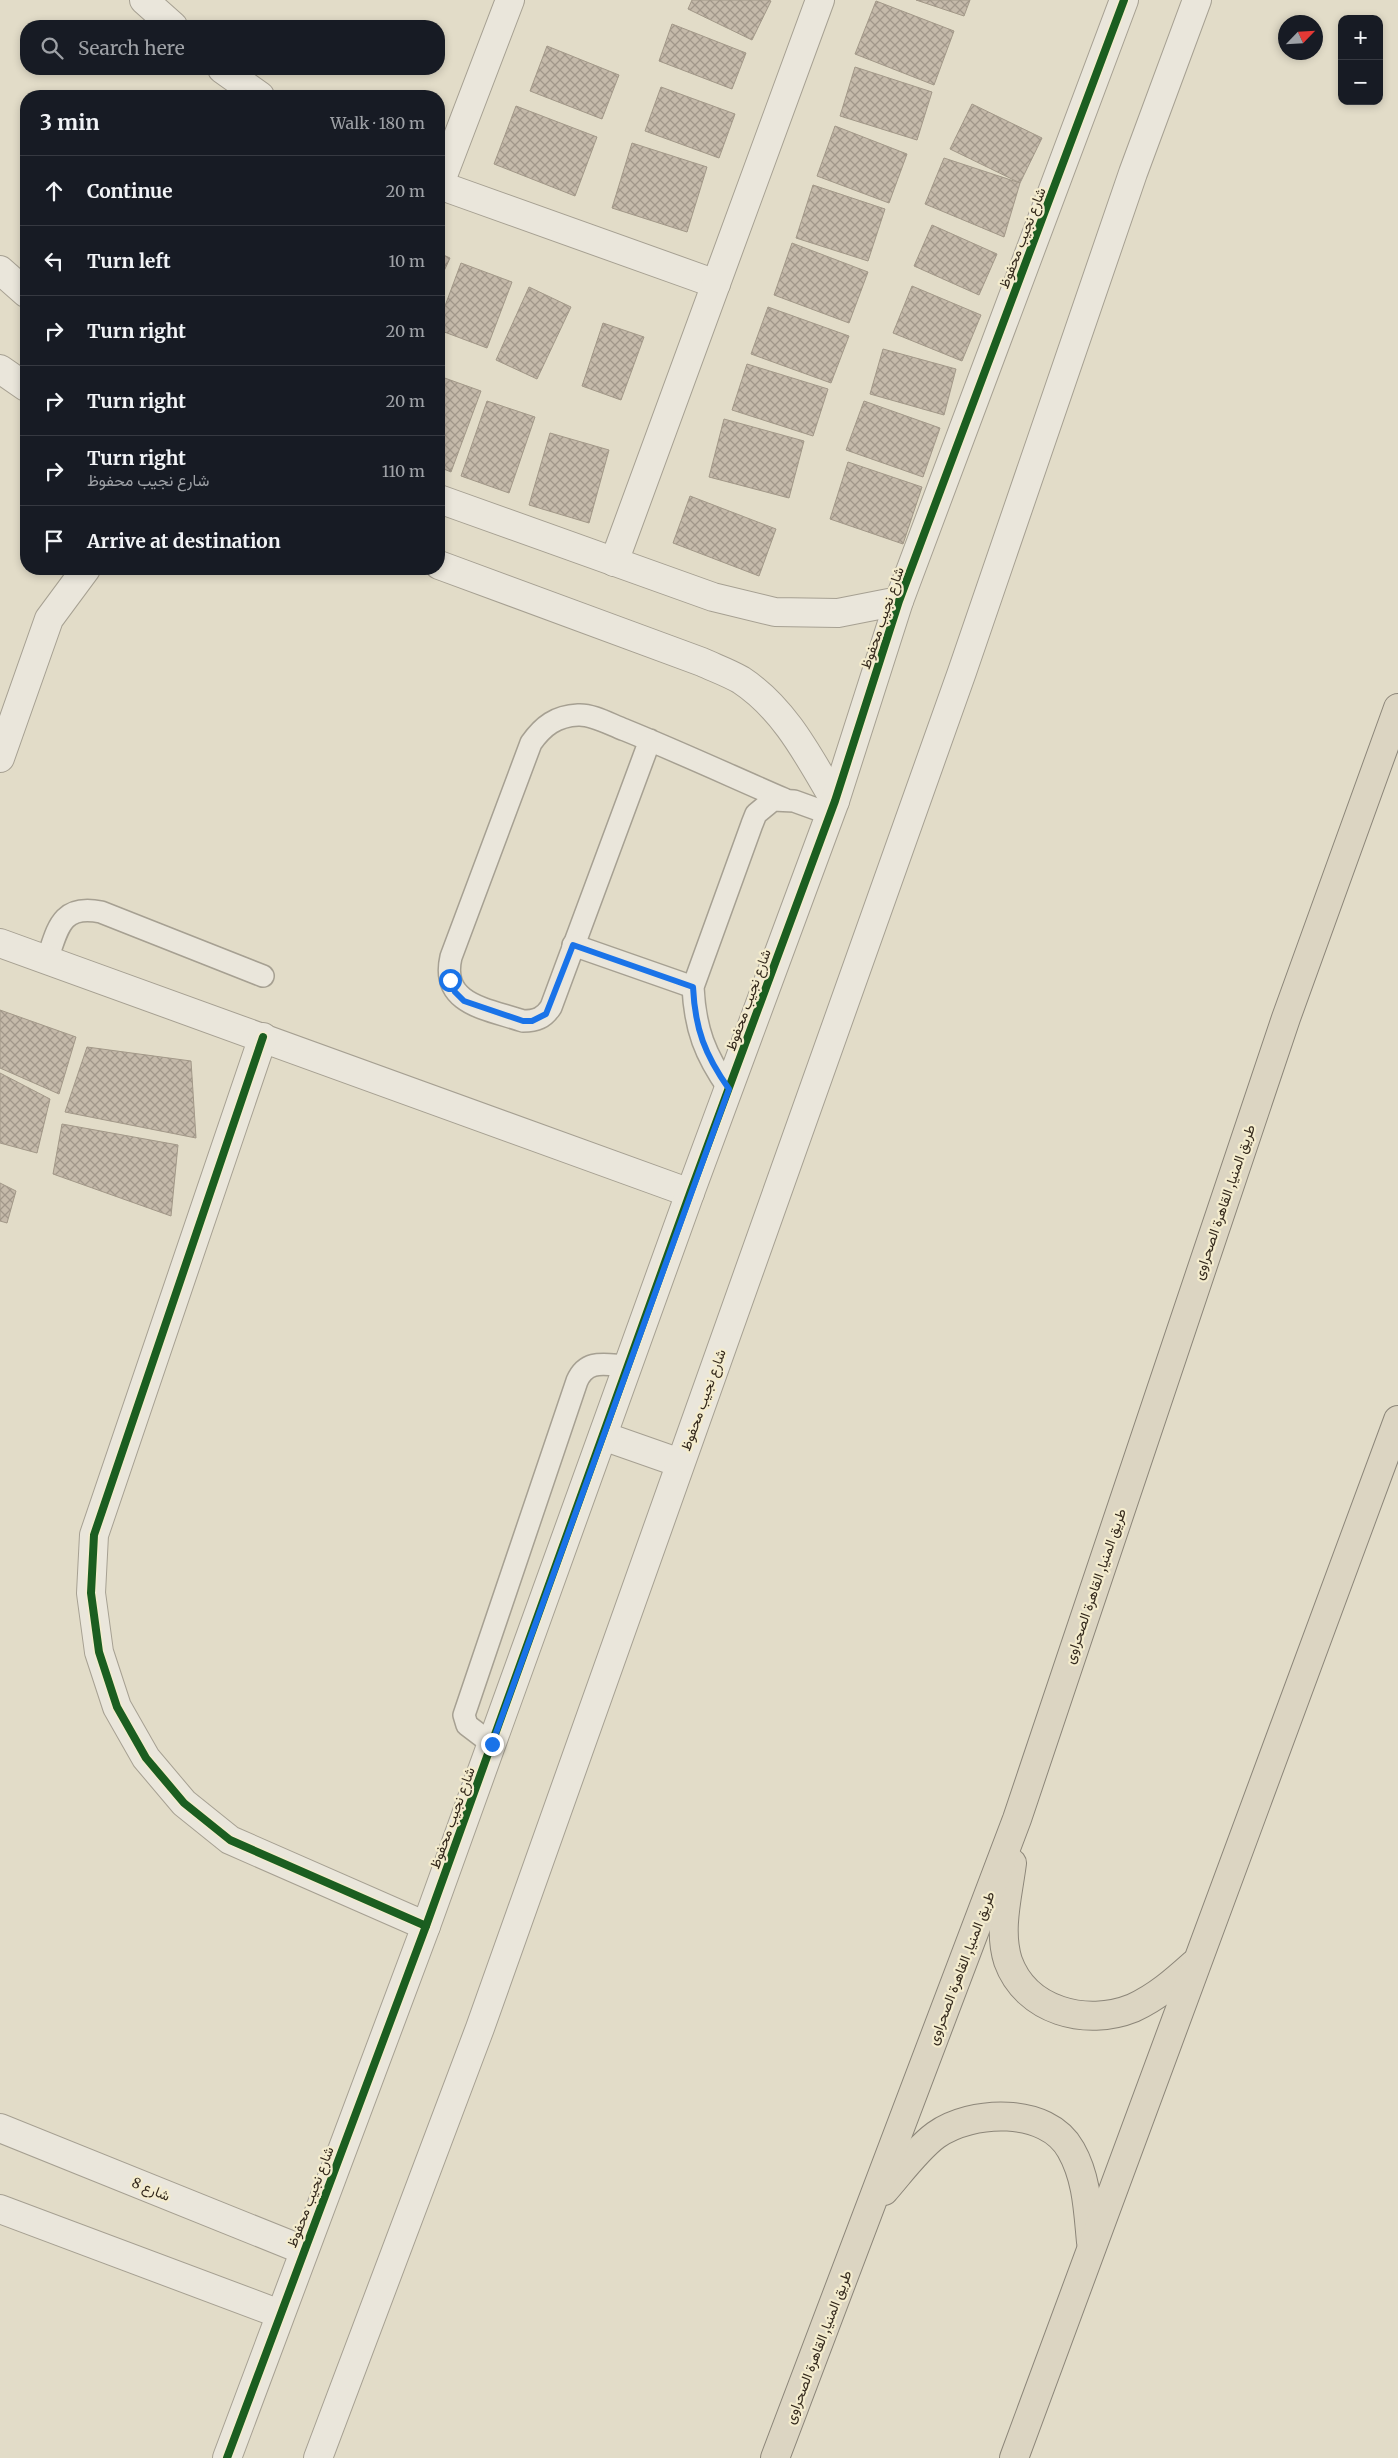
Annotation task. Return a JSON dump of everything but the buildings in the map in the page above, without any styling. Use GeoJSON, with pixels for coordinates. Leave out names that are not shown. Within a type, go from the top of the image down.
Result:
{"type":"FeatureCollection","features":[{"type":"Feature","properties":{"kind":"highway","name":"طريق المنيا, القاهرة الصحراوى"},"geometry":{"type":"LineString","coordinates":[[775,2458],[874,2203],[1017,1819],[1286,1018],[1398,708]]}},
{"type":"Feature","properties":{"kind":"highway"},"geometry":{"type":"LineString","coordinates":[[1014,2458],[1092,2252],[1398,1420]]}},
{"type":"Feature","properties":{"kind":"highway"},"geometry":{"type":"LineString","coordinates":[[1017,1819],[1003,1929],[1008,1961],[1024,1990],[1048,2007],[1079,2016],[1108,2014],[1131,2008],[1149,2000],[1169,1987],[1198,1960]]}},
{"type":"Feature","properties":{"kind":"highway"},"geometry":{"type":"LineString","coordinates":[[874,2203],[936,2135],[951,2127],[966,2120],[999,2115],[1033,2122],[1054,2132],[1070,2148],[1086,2194],[1092,2252]]}},
{"type":"Feature","properties":{"kind":"street"},"geometry":{"type":"LineString","coordinates":[[144,0],[166,20]]}},
{"type":"Feature","properties":{"kind":"street"},"geometry":{"type":"LineString","coordinates":[[445,170],[510,0]]}},
{"type":"Feature","properties":{"kind":"street"},"geometry":{"type":"LineString","coordinates":[[614,562],[820,0]]}},
{"type":"Feature","properties":{"kind":"street","name":"شارع نجيب محفوظ"},"geometry":{"type":"LineString","coordinates":[[226,2458],[426,1926],[690,1192],[833,808],[899,601],[1124,0]]}},
{"type":"Feature","properties":{"kind":"street","name":"شارع نجيب محفوظ"},"geometry":{"type":"LineString","coordinates":[[318,2458],[480,2028],[962,672],[1133,173],[1198,0]]}},
{"type":"Feature","properties":{"kind":"street"},"geometry":{"type":"LineString","coordinates":[[230,75],[252,90]]}},
{"type":"Feature","properties":{"kind":"street"},"geometry":{"type":"LineString","coordinates":[[445,188],[716,284]]}},
{"type":"Feature","properties":{"kind":"street"},"geometry":{"type":"LineString","coordinates":[[0,270],[20,287]]}},
{"type":"Feature","properties":{"kind":"street"},"geometry":{"type":"LineString","coordinates":[[0,369],[20,383]]}},
{"type":"Feature","properties":{"kind":"street"},"geometry":{"type":"LineString","coordinates":[[445,501],[714,598],[775,612],[838,613],[899,601]]}},
{"type":"Feature","properties":{"kind":"street"},"geometry":{"type":"LineString","coordinates":[[445,566],[702,662],[741,680],[774,707],[800,742],[833,808]]}},
{"type":"Feature","properties":{"kind":"street"},"geometry":{"type":"LineString","coordinates":[[0,757],[49,619],[82,575]]}},
{"type":"Feature","properties":{"kind":"street"},"geometry":{"type":"LineString","coordinates":[[0,943],[690,1192]]}},
{"type":"Feature","properties":{"kind":"street"},"geometry":{"type":"LineString","coordinates":[[263,1038],[94,1535],[91,1593],[99,1652],[118,1707],[146,1758],[184,1803],[230,1840],[426,1926]]}},
{"type":"Feature","properties":{"kind":"street"},"geometry":{"type":"LineString","coordinates":[[603,1436],[680,1463]]}},
{"type":"Feature","properties":{"kind":"street","name":"شارع 8"},"geometry":{"type":"LineString","coordinates":[[3,2126],[303,2250]]}},
{"type":"Feature","properties":{"kind":"street"},"geometry":{"type":"LineString","coordinates":[[0,2209],[280,2314]]}},
{"type":"Feature","properties":{"kind":"lane"},"geometry":{"type":"LineString","coordinates":[[650,740],[546,1014],[532,1021],[523,1021],[464,1001],[455,992],[450,980],[448,969],[451,957],[531,743],[540,731],[551,722],[566,716],[580,715],[650,740],[784,799],[833,808]]}},
{"type":"Feature","properties":{"kind":"lane"},"geometry":{"type":"LineString","coordinates":[[729,1089],[713,1066],[701,1041],[694,1015],[693,987],[756,814],[773,800],[784,799]]}},
{"type":"Feature","properties":{"kind":"lane"},"geometry":{"type":"LineString","coordinates":[[47,960],[58,926],[69,914],[85,909],[101,912],[263,976]]}},
{"type":"Feature","properties":{"kind":"lane"},"geometry":{"type":"LineString","coordinates":[[573,945],[693,987]]}},
{"type":"Feature","properties":{"kind":"lane"},"geometry":{"type":"LineString","coordinates":[[492,1744],[466,1725],[464,1715],[577,1381],[582,1371],[591,1365],[628,1366]]}},
{"type":"Feature","properties":{"kind":"cycle path"},"geometry":{"type":"LineString","coordinates":[[227,2458],[426,1926],[690,1193],[835,801],[899,601],[1124,0]]}},
{"type":"Feature","properties":{"kind":"cycle path"},"geometry":{"type":"LineString","coordinates":[[263,1037],[94,1535],[91,1593],[99,1652],[117,1707],[146,1758],[184,1803],[230,1840],[426,1926]]}},
{"type":"Feature","properties":{"kind":"route"},"geometry":{"type":"LineString","coordinates":[[450,980],[455,992],[464,1001],[523,1021],[539,1019],[546,1014],[573,945],[693,987],[694,1015],[701,1041],[713,1066],[729,1089],[690,1192],[492,1744]]}}]}
